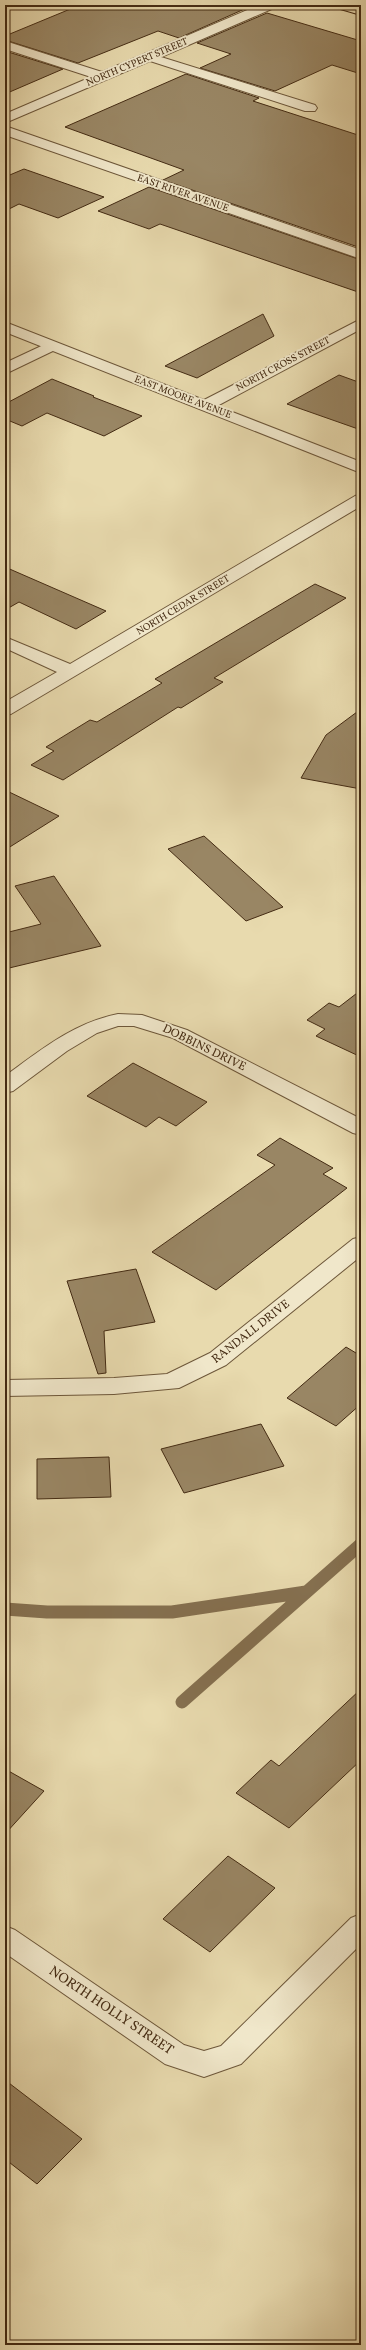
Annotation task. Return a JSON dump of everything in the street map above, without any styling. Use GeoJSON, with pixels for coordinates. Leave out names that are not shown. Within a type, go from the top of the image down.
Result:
{"type":"FeatureCollection","features":[{"type":"Feature","properties":{"kind":"main road"},"geometry":{"type":"LineString","coordinates":[[341,5],[361,11]]}},
{"type":"Feature","properties":{"kind":"street","name":"NORTH CYPERT STREET"},"geometry":{"type":"LineString","coordinates":[[5,119],[270,5]]}},
{"type":"Feature","properties":{"kind":"street"},"geometry":{"type":"LineString","coordinates":[[5,45],[103,77]]}},
{"type":"Feature","properties":{"kind":"street"},"geometry":{"type":"LineString","coordinates":[[149,57],[310,108]]}},
{"type":"Feature","properties":{"kind":"street","name":"EAST RIVER AVENUE"},"geometry":{"type":"LineString","coordinates":[[5,130],[361,255]]}},
{"type":"Feature","properties":{"kind":"street","name":"NORTH CROSS STREET"},"geometry":{"type":"LineString","coordinates":[[205,406],[361,323]]}},
{"type":"Feature","properties":{"kind":"street","name":"EAST MOORE AVENUE"},"geometry":{"type":"LineString","coordinates":[[5,327],[361,468]]}},
{"type":"Feature","properties":{"kind":"street"},"geometry":{"type":"LineString","coordinates":[[5,369],[52,346]]}},
{"type":"Feature","properties":{"kind":"street","name":"NORTH CEDAR STREET"},"geometry":{"type":"LineString","coordinates":[[5,710],[361,500]]}},
{"type":"Feature","properties":{"kind":"street"},"geometry":{"type":"LineString","coordinates":[[5,642],[71,672]]}},
{"type":"Feature","properties":{"kind":"street","name":"DOBBINS DRIVE"},"geometry":{"type":"LineString","coordinates":[[5,1086],[90,1027],[118,1020],[154,1023],[180,1034],[361,1128]]}},
{"type":"Feature","properties":{"kind":"street","name":"RANDALL DRIVE"},"geometry":{"type":"LineString","coordinates":[[5,1388],[114,1386],[171,1382],[218,1359],[361,1244]]}},
{"type":"Feature","properties":{"kind":"street","name":"NORTH HOLLY STREET"},"geometry":{"type":"LineString","coordinates":[[5,1938],[175,2055],[204,2064],[232,2055],[361,1926]]}},
{"type":"Feature","properties":{"kind":"building"},"geometry":{"type":"Polygon","coordinates":[[[80,5],[241,5],[249,7],[179,38],[158,31],[78,63],[5,40],[5,36],[80,5]]]}},
{"type":"Feature","properties":{"kind":"building"},"geometry":{"type":"Polygon","coordinates":[[[267,13],[361,41],[361,74],[332,65],[275,91],[200,68],[231,54],[197,43],[267,13]]]}},
{"type":"Feature","properties":{"kind":"building"},"geometry":{"type":"Polygon","coordinates":[[[5,51],[63,69],[5,94],[5,51]]]}},
{"type":"Feature","properties":{"kind":"building"},"geometry":{"type":"Polygon","coordinates":[[[186,74],[259,98],[253,101],[361,136],[361,248],[163,180],[184,170],[65,127],[186,74]]]}},
{"type":"Feature","properties":{"kind":"building"},"geometry":{"type":"Polygon","coordinates":[[[24,169],[104,197],[58,218],[19,204],[5,211],[5,177],[24,169]]]}},
{"type":"Feature","properties":{"kind":"building"},"geometry":{"type":"Polygon","coordinates":[[[149,187],[361,260],[361,293],[160,224],[149,229],[98,211],[149,187]]]}},
{"type":"Feature","properties":{"kind":"building"},"geometry":{"type":"Polygon","coordinates":[[[263,314],[274,336],[197,378],[165,366],[263,314]]]}},
{"type":"Feature","properties":{"kind":"building"},"geometry":{"type":"Polygon","coordinates":[[[339,375],[361,383],[361,430],[287,404],[339,375]]]}},
{"type":"Feature","properties":{"kind":"building"},"geometry":{"type":"Polygon","coordinates":[[[52,379],[142,416],[104,436],[47,413],[22,426],[5,419],[5,404],[52,379]]]}},
{"type":"Feature","properties":{"kind":"building"},"geometry":{"type":"Polygon","coordinates":[[[5,567],[106,611],[76,629],[19,602],[5,610],[5,567]]]}},
{"type":"Feature","properties":{"kind":"building"},"geometry":{"type":"Polygon","coordinates":[[[315,584],[346,598],[214,678],[223,682],[181,708],[178,707],[63,780],[31,765],[54,751],[46,747],[90,720],[97,722],[162,683],[155,679],[315,584]]]}},
{"type":"Feature","properties":{"kind":"building"},"geometry":{"type":"Polygon","coordinates":[[[361,709],[361,789],[301,778],[326,735],[361,709]]]}},
{"type":"Feature","properties":{"kind":"building"},"geometry":{"type":"Polygon","coordinates":[[[5,790],[59,816],[5,850],[5,790]]]}},
{"type":"Feature","properties":{"kind":"building"},"geometry":{"type":"Polygon","coordinates":[[[204,836],[283,907],[246,921],[168,849],[204,836]]]}},
{"type":"Feature","properties":{"kind":"building"},"geometry":{"type":"Polygon","coordinates":[[[54,876],[101,946],[5,969],[5,933],[41,924],[15,886],[54,876]]]}},
{"type":"Feature","properties":{"kind":"building"},"geometry":{"type":"Polygon","coordinates":[[[361,990],[361,1057],[316,1036],[325,1029],[307,1020],[329,1003],[339,1007],[361,990]]]}},
{"type":"Feature","properties":{"kind":"building"},"geometry":{"type":"Polygon","coordinates":[[[133,1063],[207,1102],[176,1126],[159,1117],[146,1127],[87,1096],[133,1063]]]}},
{"type":"Feature","properties":{"kind":"building"},"geometry":{"type":"Polygon","coordinates":[[[280,1138],[333,1168],[323,1174],[347,1188],[216,1290],[152,1252],[275,1165],[257,1155],[280,1138]]]}},
{"type":"Feature","properties":{"kind":"building"},"geometry":{"type":"Polygon","coordinates":[[[136,1269],[155,1322],[104,1331],[106,1373],[98,1374],[67,1281],[136,1269]]]}},
{"type":"Feature","properties":{"kind":"building"},"geometry":{"type":"Polygon","coordinates":[[[346,1347],[361,1356],[361,1404],[336,1426],[287,1398],[346,1347]]]}},
{"type":"Feature","properties":{"kind":"building"},"geometry":{"type":"Polygon","coordinates":[[[261,1424],[284,1466],[184,1493],[161,1449],[261,1424]]]}},
{"type":"Feature","properties":{"kind":"building"},"geometry":{"type":"Polygon","coordinates":[[[109,1457],[111,1497],[37,1499],[37,1459],[109,1457]]]}},
{"type":"Feature","properties":{"kind":"building"},"geometry":{"type":"Polygon","coordinates":[[[361,1689],[361,1760],[289,1828],[236,1793],[271,1760],[279,1766],[361,1689]]]}},
{"type":"Feature","properties":{"kind":"building"},"geometry":{"type":"Polygon","coordinates":[[[5,1769],[44,1791],[5,1834],[5,1769]]]}},
{"type":"Feature","properties":{"kind":"building"},"geometry":{"type":"Polygon","coordinates":[[[228,1856],[275,1888],[210,1952],[163,1919],[228,1856]]]}},
{"type":"Feature","properties":{"kind":"building"},"geometry":{"type":"Polygon","coordinates":[[[5,2080],[82,2139],[37,2184],[5,2159],[5,2080]]]}},
{"type":"Feature","properties":{"kind":"waterway"},"geometry":{"type":"LineString","coordinates":[[182,1702],[361,1544]]}},
{"type":"Feature","properties":{"kind":"waterway"},"geometry":{"type":"LineString","coordinates":[[5,1609],[47,1612],[172,1612],[306,1592]]}}]}
